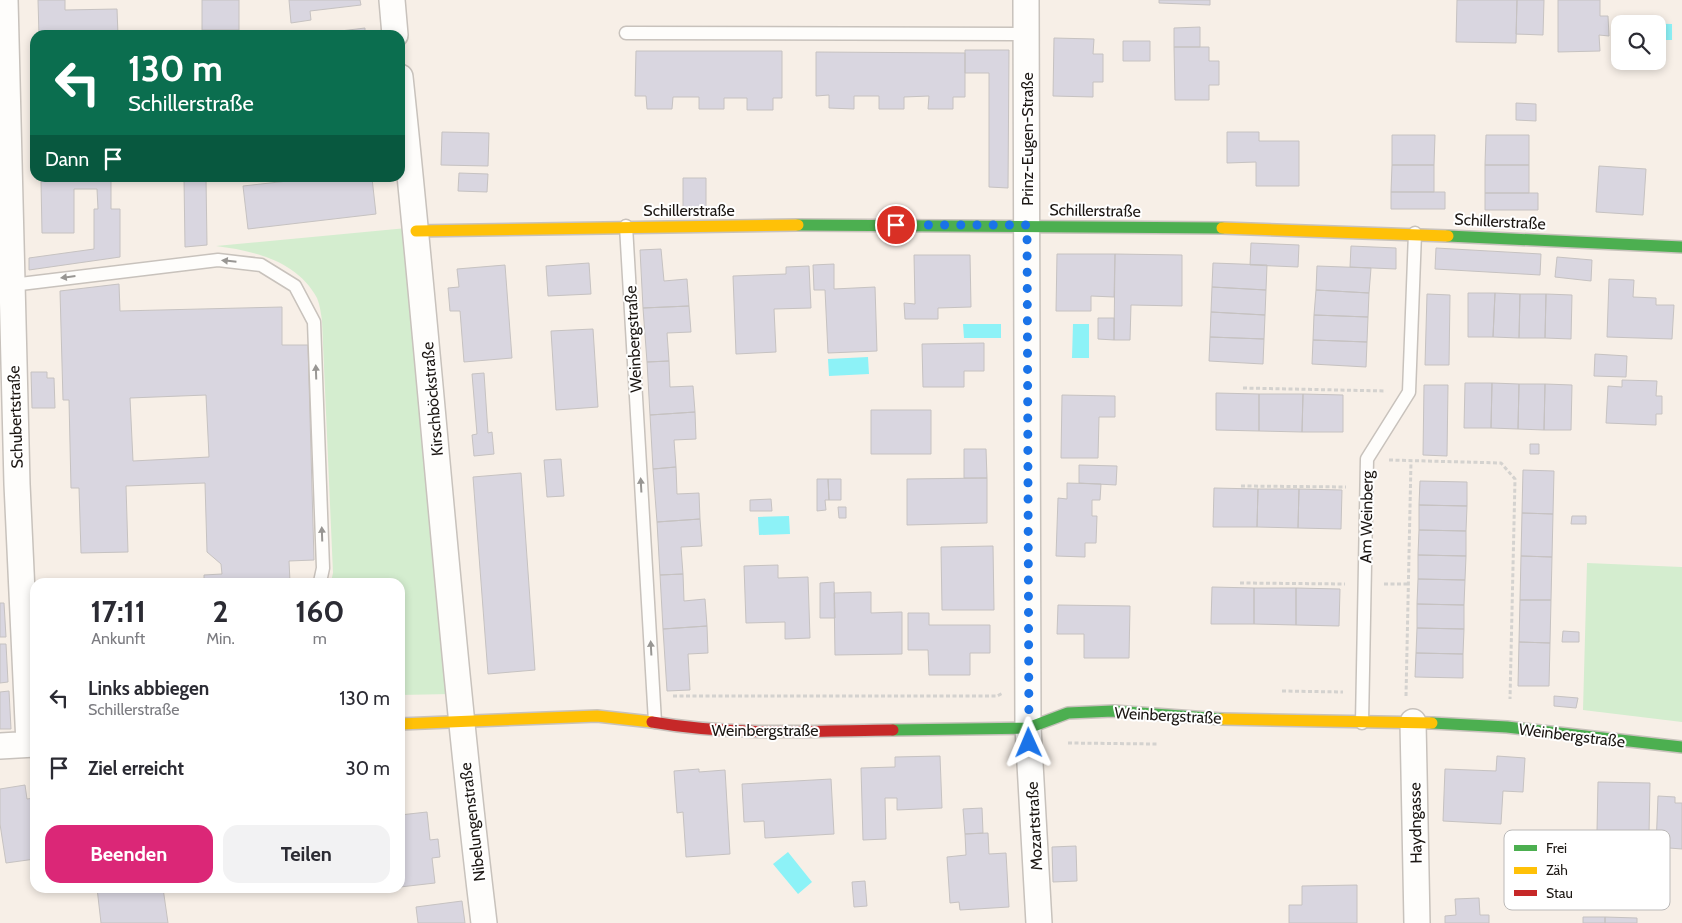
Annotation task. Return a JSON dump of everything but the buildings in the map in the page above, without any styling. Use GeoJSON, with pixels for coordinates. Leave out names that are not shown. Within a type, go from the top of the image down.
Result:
{"type":"FeatureCollection","features":[{"type":"Feature","properties":{"kind":"street","name":"Schubertstraße"},"geometry":{"type":"LineString","coordinates":[[5,0],[4,125],[12,285],[8,468],[29,616],[30,659]]}},
{"type":"Feature","properties":{"kind":"street"},"geometry":{"type":"LineString","coordinates":[[392,0],[395,30]]}},
{"type":"Feature","properties":{"kind":"street","name":"Prinz-Eugen-Straße"},"geometry":{"type":"LineString","coordinates":[[1026,0],[1028,728]]}},
{"type":"Feature","properties":{"kind":"street","name":"Kirschböckstraße"},"geometry":{"type":"LineString","coordinates":[[405,125],[460,721]]}},
{"type":"Feature","properties":{"kind":"street","name":"Schillerstraße"},"geometry":{"type":"LineString","coordinates":[[416,231],[626,226],[1027,225],[1415,233],[1682,247]]}},
{"type":"Feature","properties":{"kind":"street","name":"Weinbergstraße"},"geometry":{"type":"LineString","coordinates":[[405,724],[597,716],[655,722],[690,729],[730,732],[1028,728],[1068,713],[1113,711],[1197,718],[1362,723],[1413,722],[1507,727],[1682,748]]}},
{"type":"Feature","properties":{"kind":"street","name":"Nibelungenstraße"},"geometry":{"type":"LineString","coordinates":[[460,721],[484,923]]}},
{"type":"Feature","properties":{"kind":"street","name":"Haydngasse"},"geometry":{"type":"LineString","coordinates":[[1413,722],[1417,923]]}},
{"type":"Feature","properties":{"kind":"street","name":"Mozartstraße"},"geometry":{"type":"LineString","coordinates":[[1028,728],[1039,923]]}},
{"type":"Feature","properties":{"kind":"street"},"geometry":{"type":"LineString","coordinates":[[0,746],[30,744]]}},
{"type":"Feature","properties":{"kind":"lane"},"geometry":{"type":"LineString","coordinates":[[626,33],[1027,34]]}},
{"type":"Feature","properties":{"kind":"lane","name":"Weinbergstraße"},"geometry":{"type":"LineString","coordinates":[[626,226],[655,722]]}},
{"type":"Feature","properties":{"kind":"lane","name":"Am Weinberg"},"geometry":{"type":"LineString","coordinates":[[1362,723],[1367,459],[1409,392],[1415,233]]}},
{"type":"Feature","properties":{"kind":"lane"},"geometry":{"type":"LineString","coordinates":[[12,285],[218,260],[261,265],[295,286],[314,322],[323,568],[321,578]]}},
{"type":"Feature","properties":{"kind":"path"},"geometry":{"type":"LineString","coordinates":[[1243,388],[1409,392]]}},
{"type":"Feature","properties":{"kind":"path"},"geometry":{"type":"LineString","coordinates":[[1367,459],[1501,463],[1515,479],[1509,706]]}},
{"type":"Feature","properties":{"kind":"path"},"geometry":{"type":"LineString","coordinates":[[1406,696],[1411,461]]}},
{"type":"Feature","properties":{"kind":"path"},"geometry":{"type":"LineString","coordinates":[[1241,486],[1367,487]]}},
{"type":"Feature","properties":{"kind":"path"},"geometry":{"type":"LineString","coordinates":[[1240,583],[1408,584]]}},
{"type":"Feature","properties":{"kind":"path"},"geometry":{"type":"LineString","coordinates":[[654,696],[997,696],[1004,692]]}},
{"type":"Feature","properties":{"kind":"green space"},"geometry":{"type":"Polygon","coordinates":[[[407,228],[451,694],[405,695],[405,578],[332,578],[322,321],[317,298],[309,285],[298,275],[274,260],[245,251],[216,246],[407,228]]]}},
{"type":"Feature","properties":{"kind":"green space"},"geometry":{"type":"Polygon","coordinates":[[[1587,563],[1682,567],[1682,722],[1583,710],[1587,563]]]}},
{"type":"Feature","properties":{"kind":"water"},"geometry":{"type":"Polygon","coordinates":[[[1666,24],[1672,24],[1672,40],[1666,40],[1666,24]]]}},
{"type":"Feature","properties":{"kind":"water"},"geometry":{"type":"Polygon","coordinates":[[[963,324],[1001,324],[1001,338],[964,338],[963,324]]]}},
{"type":"Feature","properties":{"kind":"water"},"geometry":{"type":"Polygon","coordinates":[[[1073,324],[1089,324],[1089,358],[1072,358],[1073,324]]]}},
{"type":"Feature","properties":{"kind":"water"},"geometry":{"type":"Polygon","coordinates":[[[868,357],[869,374],[829,376],[828,359],[868,357]]]}},
{"type":"Feature","properties":{"kind":"water"},"geometry":{"type":"Polygon","coordinates":[[[789,516],[790,534],[759,535],[758,517],[789,516]]]}},
{"type":"Feature","properties":{"kind":"water"},"geometry":{"type":"Polygon","coordinates":[[[788,852],[812,882],[798,894],[773,864],[788,852]]]}},
{"type":"Feature","properties":{"kind":"traffic: fast"},"geometry":{"type":"LineString","coordinates":[[798,225],[1222,228]]}},
{"type":"Feature","properties":{"kind":"traffic: fast"},"geometry":{"type":"LineString","coordinates":[[1448,236],[1682,247]]}},
{"type":"Feature","properties":{"kind":"traffic: fast"},"geometry":{"type":"LineString","coordinates":[[893,730],[1028,728],[1068,713],[1113,711],[1222,719]]}},
{"type":"Feature","properties":{"kind":"traffic: fast"},"geometry":{"type":"LineString","coordinates":[[1432,723],[1507,727],[1682,747]]}},
{"type":"Feature","properties":{"kind":"traffic: slow"},"geometry":{"type":"LineString","coordinates":[[416,231],[798,225]]}},
{"type":"Feature","properties":{"kind":"traffic: slow"},"geometry":{"type":"LineString","coordinates":[[1222,228],[1448,236]]}},
{"type":"Feature","properties":{"kind":"traffic: slow"},"geometry":{"type":"LineString","coordinates":[[405,724],[597,716],[652,722]]}},
{"type":"Feature","properties":{"kind":"traffic: slow"},"geometry":{"type":"LineString","coordinates":[[1222,719],[1432,723]]}},
{"type":"Feature","properties":{"kind":"traffic: jam"},"geometry":{"type":"LineString","coordinates":[[652,722],[742,731],[893,730]]}},
{"type":"Feature","properties":{"kind":"route"},"geometry":{"type":"LineString","coordinates":[[896,225],[1027,225],[1029,743]]}}]}
